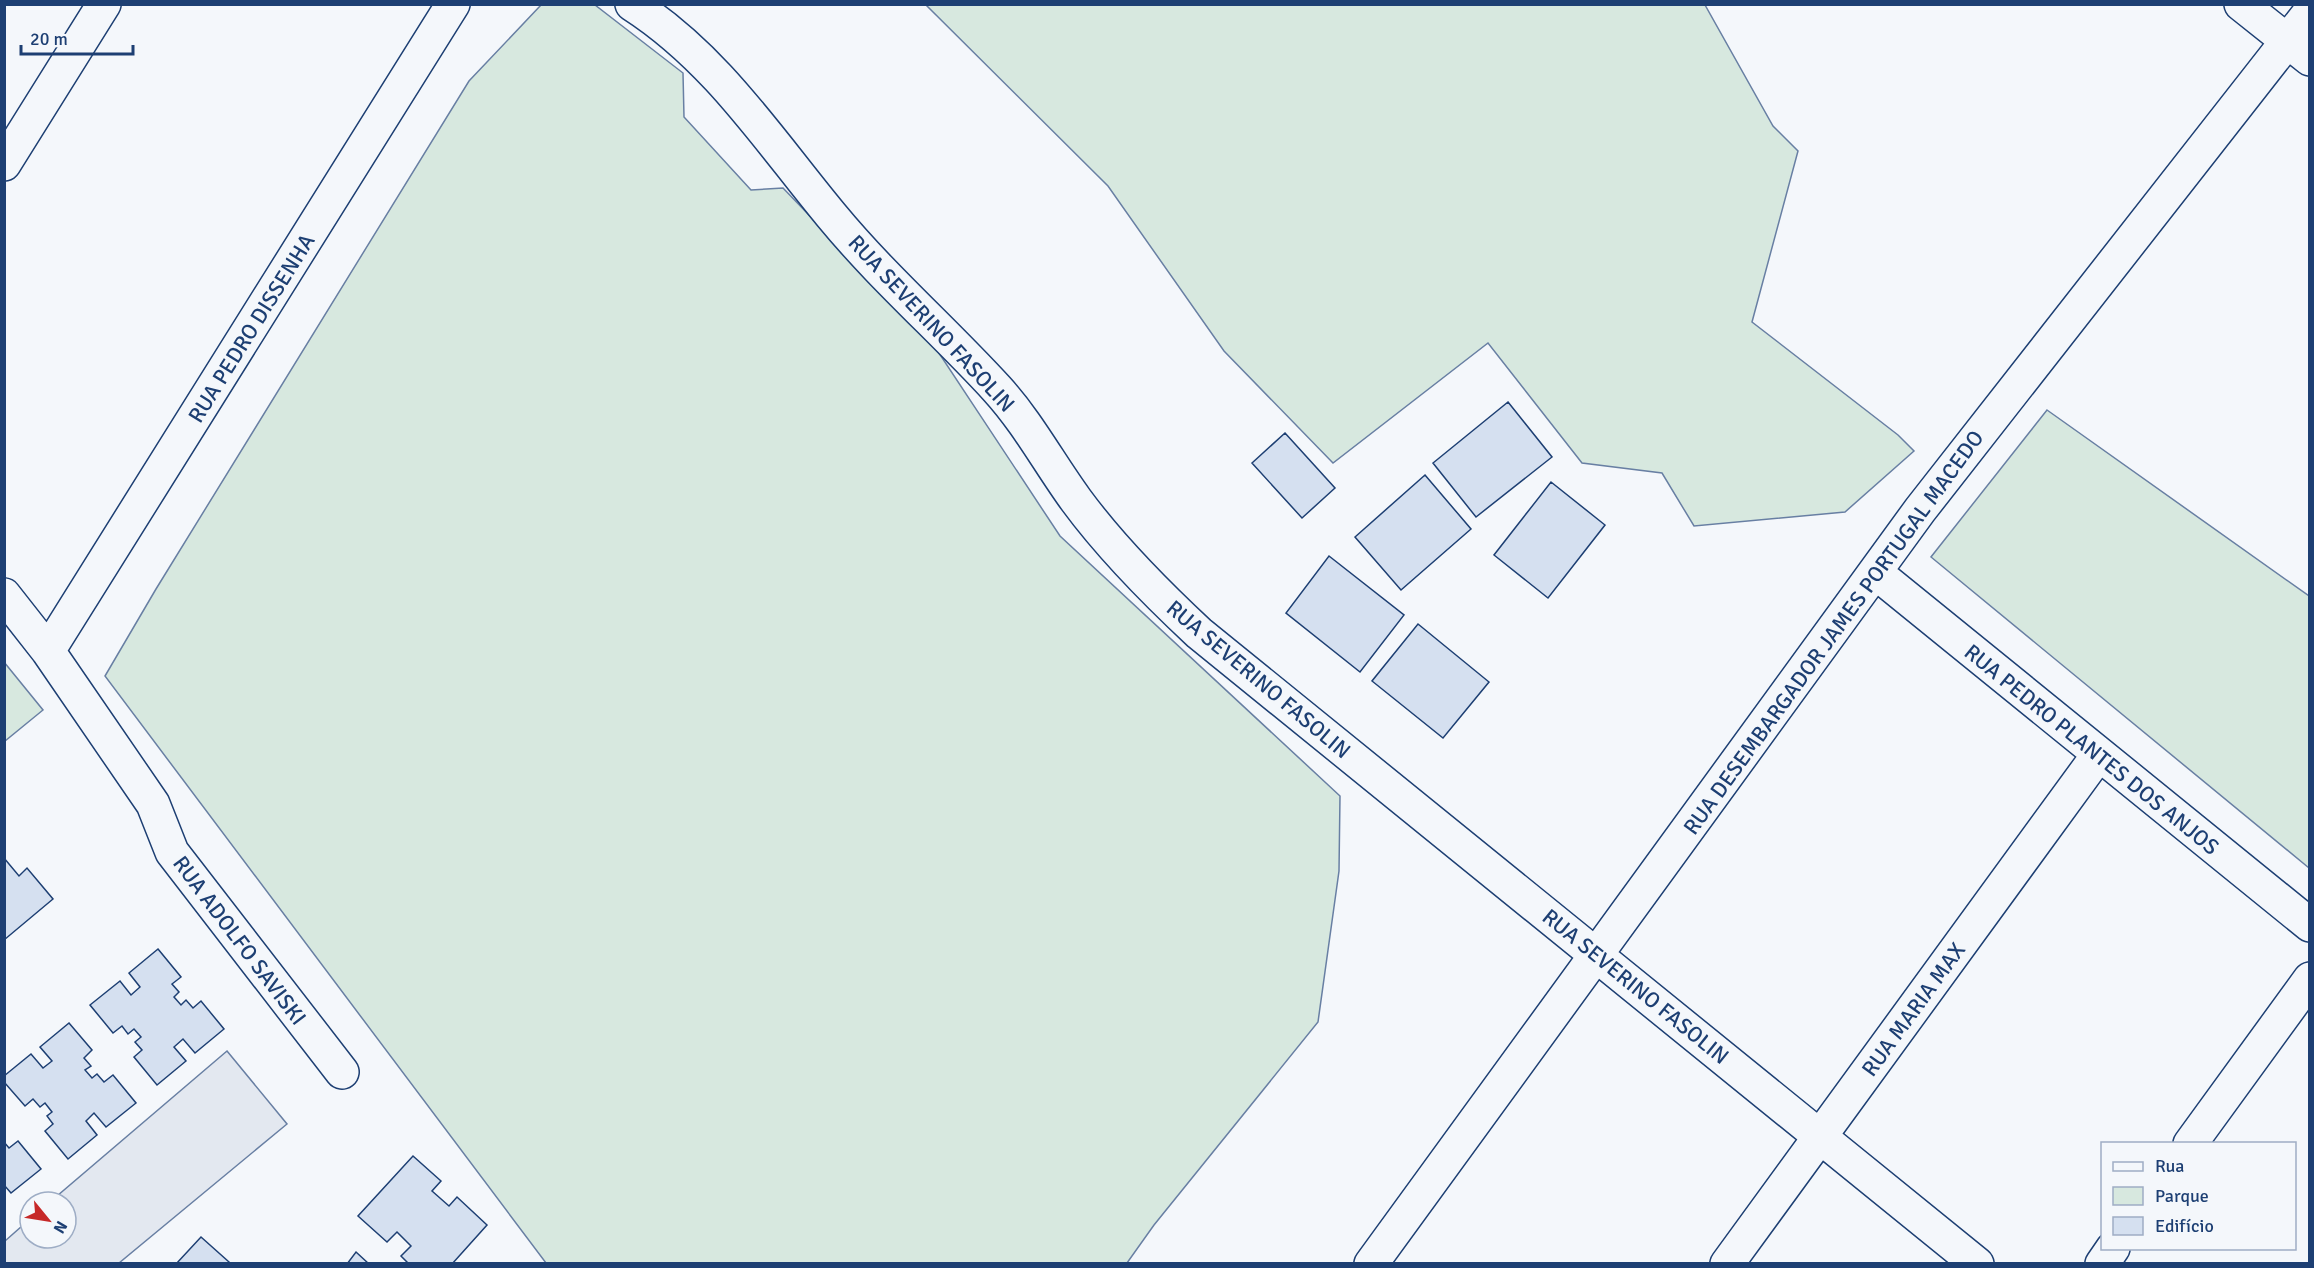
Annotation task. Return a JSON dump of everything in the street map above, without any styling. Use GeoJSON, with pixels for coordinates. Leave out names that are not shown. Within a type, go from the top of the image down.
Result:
{"type":"FeatureCollection","features":[{"type":"Feature","properties":{"kind":"street"},"geometry":{"type":"LineString","coordinates":[[4,164],[104,4]]}},
{"type":"Feature","properties":{"kind":"street","name":"RUA PEDRO DISSENHA"},"geometry":{"type":"LineString","coordinates":[[48,651],[453,4]]}},
{"type":"Feature","properties":{"kind":"street","name":"RUA SEVERINO FASOLIN"},"geometry":{"type":"LineString","coordinates":[[632,4],[682,40],[717,74],[832,217],[1026,423],[1076,500],[1116,550],[1156,593],[1199,633],[1977,1263]]}},
{"type":"Feature","properties":{"kind":"street"},"geometry":{"type":"LineString","coordinates":[[2241,4],[2298,50]]}},
{"type":"Feature","properties":{"kind":"street","name":"RUA DESEMBARGADOR JAMES PORTUGAL MACEDO"},"geometry":{"type":"LineString","coordinates":[[1371,1263],[1980,431],[2298,50],[2310,12]]}},
{"type":"Feature","properties":{"kind":"street","name":"RUA PEDRO PLANTES DOS ANJOS"},"geometry":{"type":"LineString","coordinates":[[1875,572],[2310,925]]}},
{"type":"Feature","properties":{"kind":"street","name":"RUA ADOLFO SAVISKI"},"geometry":{"type":"LineString","coordinates":[[4,595],[48,651],[153,804],[172,852],[342,1072]]}},
{"type":"Feature","properties":{"kind":"street","name":"RUA MARIA MAX"},"geometry":{"type":"LineString","coordinates":[[1727,1263],[2099,754]]}},
{"type":"Feature","properties":{"kind":"street"},"geometry":{"type":"LineString","coordinates":[[2191,1142],[2310,979]]}},
{"type":"Feature","properties":{"kind":"street"},"geometry":{"type":"LineString","coordinates":[[2102,1263],[2112,1250]]}},
{"type":"Feature","properties":{"kind":"green space"},"geometry":{"type":"Polygon","coordinates":[[[541,5],[595,5],[683,73],[684,117],[751,190],[783,188],[933,344],[1060,536],[1340,796],[1339,871],[1318,1022],[1154,1225],[1127,1263],[546,1263],[105,676],[156,589],[469,81],[541,5]]]}},
{"type":"Feature","properties":{"kind":"green space"},"geometry":{"type":"Polygon","coordinates":[[[926,5],[1705,5],[1773,126],[1798,151],[1752,322],[1898,435],[1914,451],[1845,512],[1694,526],[1662,473],[1582,463],[1488,343],[1333,463],[1224,351],[1108,186],[926,5]]]}},
{"type":"Feature","properties":{"kind":"green space"},"geometry":{"type":"Polygon","coordinates":[[[2047,410],[2309,596],[2309,868],[1931,557],[2047,410]]]}},
{"type":"Feature","properties":{"kind":"green space"},"geometry":{"type":"Polygon","coordinates":[[[4,662],[43,710],[5,741],[4,741],[4,662]]]}},
{"type":"Feature","properties":{"kind":"shaded area"},"geometry":{"type":"Polygon","coordinates":[[[227,1051],[287,1124],[119,1263],[5,1263],[5,1241],[18,1230],[18,1250],[78,1250],[78,1190],[64,1190],[227,1051]]]}},
{"type":"Feature","properties":{"kind":"building"},"geometry":{"type":"Polygon","coordinates":[[[1508,402],[1552,457],[1476,517],[1433,463],[1508,402]]]}},
{"type":"Feature","properties":{"kind":"building"},"geometry":{"type":"Polygon","coordinates":[[[1285,433],[1335,488],[1302,518],[1252,463],[1285,433]]]}},
{"type":"Feature","properties":{"kind":"building"},"geometry":{"type":"Polygon","coordinates":[[[1425,475],[1471,529],[1401,590],[1355,537],[1425,475]]]}},
{"type":"Feature","properties":{"kind":"building"},"geometry":{"type":"Polygon","coordinates":[[[1551,482],[1605,525],[1548,598],[1494,555],[1551,482]]]}},
{"type":"Feature","properties":{"kind":"building"},"geometry":{"type":"Polygon","coordinates":[[[1329,556],[1404,615],[1360,672],[1286,613],[1329,556]]]}},
{"type":"Feature","properties":{"kind":"building"},"geometry":{"type":"Polygon","coordinates":[[[1418,624],[1489,682],[1443,738],[1372,681],[1418,624]]]}},
{"type":"Feature","properties":{"kind":"building"},"geometry":{"type":"Polygon","coordinates":[[[4,858],[19,876],[27,868],[53,899],[4,940],[4,858]]]}},
{"type":"Feature","properties":{"kind":"building"},"geometry":{"type":"Polygon","coordinates":[[[158,949],[181,977],[172,984],[179,992],[174,997],[181,1005],[186,1000],[193,1008],[201,1001],[224,1029],[195,1053],[183,1039],[174,1047],[186,1061],[157,1085],[134,1057],[142,1050],[135,1042],[141,1037],[134,1029],[128,1034],[122,1026],[113,1033],[90,1005],[120,981],[131,995],[140,987],[129,973],[158,949]]]}},
{"type":"Feature","properties":{"kind":"building"},"geometry":{"type":"Polygon","coordinates":[[[69,1023],[92,1050],[84,1058],[91,1066],[85,1070],[92,1078],[97,1074],[104,1082],[113,1075],[136,1103],[106,1127],[94,1113],[86,1121],[97,1135],[68,1159],[45,1131],[53,1124],[47,1116],[52,1112],[45,1103],[40,1107],[33,1099],[25,1106],[4,1082],[4,1076],[31,1054],[43,1068],[52,1061],[40,1047],[69,1023]]]}},
{"type":"Feature","properties":{"kind":"building"},"geometry":{"type":"Polygon","coordinates":[[[18,1141],[41,1169],[11,1193],[4,1185],[4,1142],[9,1148],[18,1141]]]}},
{"type":"Feature","properties":{"kind":"building"},"geometry":{"type":"Polygon","coordinates":[[[413,1156],[441,1181],[432,1191],[449,1206],[457,1197],[487,1225],[452,1264],[409,1264],[401,1256],[411,1246],[397,1232],[387,1242],[358,1216],[413,1156]]]}},
{"type":"Feature","properties":{"kind":"building"},"geometry":{"type":"Polygon","coordinates":[[[201,1237],[229,1262],[227,1264],[176,1264],[201,1237]]]}},
{"type":"Feature","properties":{"kind":"building"},"geometry":{"type":"Polygon","coordinates":[[[356,1252],[369,1264],[347,1264],[356,1252]]]}}]}
